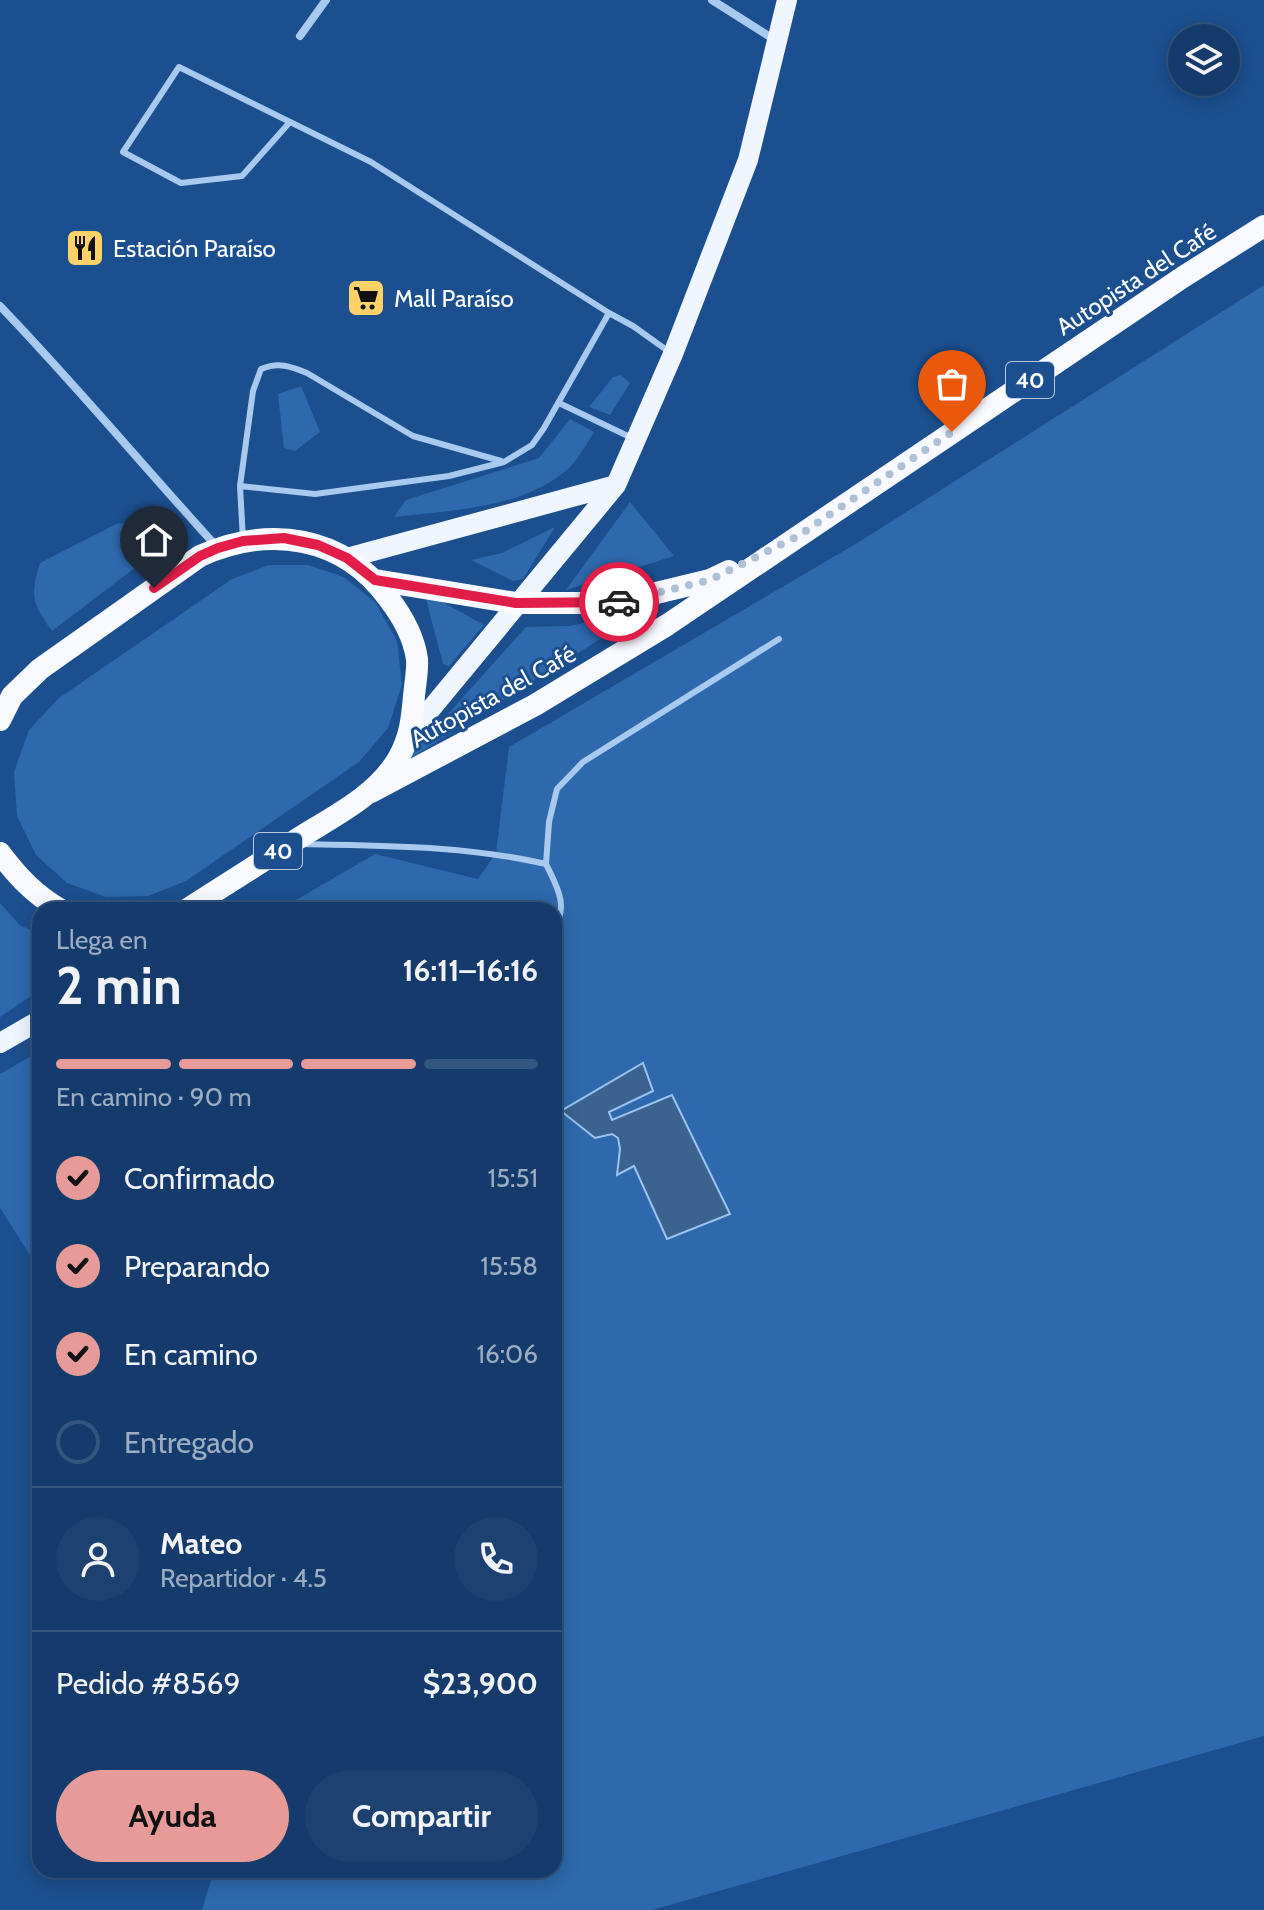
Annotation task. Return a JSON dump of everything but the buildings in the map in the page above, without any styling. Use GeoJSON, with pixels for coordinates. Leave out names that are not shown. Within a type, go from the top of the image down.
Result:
{"type":"FeatureCollection","features":[{"type":"Feature","properties":{"kind":"highway","name":"Autopista del Café"},"geometry":{"type":"LineString","coordinates":[[371,792],[535,705],[667,625],[1264,226]]}},
{"type":"Feature","properties":{"kind":"highway","name":"Autopista del Café"},"geometry":{"type":"LineString","coordinates":[[375,580],[516,603],[615,603],[710,580],[798,536]]}},
{"type":"Feature","properties":{"kind":"highway","name":"40"},"geometry":{"type":"LineString","coordinates":[[0,693],[40,669],[200,556],[218,548],[243,541],[284,538],[318,545],[347,558],[375,580],[403,618],[417,660],[411,733],[397,762],[371,792],[199,902]]}},
{"type":"Feature","properties":{"kind":"highway","name":"40"},"geometry":{"type":"LineString","coordinates":[[0,720],[12,696],[40,669]]}},
{"type":"Feature","properties":{"kind":"highway"},"geometry":{"type":"LineString","coordinates":[[0,853],[21,881],[47,902]]}},
{"type":"Feature","properties":{"kind":"main road"},"geometry":{"type":"LineString","coordinates":[[411,733],[616,485],[673,354],[748,160],[787,0]]}},
{"type":"Feature","properties":{"kind":"main road"},"geometry":{"type":"LineString","coordinates":[[347,558],[616,485]]}},
{"type":"Feature","properties":{"kind":"main road"},"geometry":{"type":"LineString","coordinates":[[0,1043],[32,1025]]}},
{"type":"Feature","properties":{"kind":"street"},"geometry":{"type":"LineString","coordinates":[[300,36],[326,0]]}},
{"type":"Feature","properties":{"kind":"street"},"geometry":{"type":"LineString","coordinates":[[712,0],[779,42]]}},
{"type":"Feature","properties":{"kind":"street"},"geometry":{"type":"LineString","coordinates":[[0,306],[218,548]]}},
{"type":"Feature","properties":{"kind":"lane"},"geometry":{"type":"LineString","coordinates":[[290,122],[242,176],[181,183],[123,152],[179,67],[371,162],[673,354]]}},
{"type":"Feature","properties":{"kind":"lane"},"geometry":{"type":"LineString","coordinates":[[240,486],[315,494],[449,476],[504,462],[532,445],[609,313]]}},
{"type":"Feature","properties":{"kind":"lane"},"geometry":{"type":"LineString","coordinates":[[243,541],[240,486],[253,391],[261,369],[274,364],[307,373],[413,436],[504,462]]}},
{"type":"Feature","properties":{"kind":"lane"},"geometry":{"type":"LineString","coordinates":[[559,403],[635,439]]}},
{"type":"Feature","properties":{"kind":"lane"},"geometry":{"type":"LineString","coordinates":[[560,902],[561,896],[546,864],[549,822],[557,789],[583,762],[779,639]]}},
{"type":"Feature","properties":{"kind":"lane"},"geometry":{"type":"LineString","coordinates":[[290,844],[423,846],[497,853],[546,864]]}},
{"type":"Feature","properties":{"kind":"shaded area"},"geometry":{"type":"Polygon","coordinates":[[[1264,285],[1264,1736],[652,1910],[202,1910],[212,1878],[562,1878],[562,902],[293,902],[375,854],[478,879],[496,853],[509,747],[859,542],[1264,285]]]}},
{"type":"Feature","properties":{"kind":"shaded area"},"geometry":{"type":"Polygon","coordinates":[[[621,375],[630,383],[610,415],[589,407],[613,377],[621,375]]]}},
{"type":"Feature","properties":{"kind":"shaded area"},"geometry":{"type":"Polygon","coordinates":[[[301,386],[320,432],[295,451],[284,448],[278,394],[301,386]]]}},
{"type":"Feature","properties":{"kind":"shaded area"},"geometry":{"type":"Polygon","coordinates":[[[570,419],[594,432],[570,467],[552,481],[532,492],[486,505],[394,517],[406,500],[539,458],[570,419]]]}},
{"type":"Feature","properties":{"kind":"shaded area"},"geometry":{"type":"Polygon","coordinates":[[[630,502],[674,556],[566,590],[630,502]]]}},
{"type":"Feature","properties":{"kind":"shaded area"},"geometry":{"type":"Polygon","coordinates":[[[118,523],[153,529],[161,548],[52,631],[35,599],[40,563],[118,523]]]}},
{"type":"Feature","properties":{"kind":"shaded area"},"geometry":{"type":"Polygon","coordinates":[[[555,527],[523,579],[513,581],[471,560],[502,553],[555,527]]]}},
{"type":"Feature","properties":{"kind":"shaded area"},"geometry":{"type":"Polygon","coordinates":[[[269,565],[308,565],[344,577],[375,602],[397,641],[402,685],[388,728],[359,762],[186,881],[148,896],[106,897],[67,883],[36,855],[17,816],[14,772],[29,730],[59,698],[232,579],[269,565]]]}},
{"type":"Feature","properties":{"kind":"shaded area"},"geometry":{"type":"Polygon","coordinates":[[[430,595],[484,625],[449,666],[443,664],[426,599],[430,595]]]}},
{"type":"Feature","properties":{"kind":"shaded area"},"geometry":{"type":"Polygon","coordinates":[[[653,606],[406,761],[526,627],[571,626],[653,606]]]}},
{"type":"Feature","properties":{"kind":"shaded area"},"geometry":{"type":"Polygon","coordinates":[[[0,903],[20,925],[32,931],[32,995],[0,1017],[0,903]]]}},
{"type":"Feature","properties":{"kind":"shaded area"},"geometry":{"type":"Polygon","coordinates":[[[32,1056],[32,1258],[0,1208],[0,1074],[32,1056]]]}},
{"type":"Feature","properties":{"kind":"shaded area"},"geometry":{"type":"Polygon","coordinates":[[[643,1063],[653,1091],[609,1112],[612,1120],[672,1095],[730,1214],[667,1239],[634,1166],[617,1175],[618,1138],[612,1134],[595,1138],[562,1110],[643,1063]]]}},
{"type":"Feature","properties":{"kind":"way so far"},"geometry":{"type":"LineString","coordinates":[[619,602],[710,580],[798,536],[952,432]]}},
{"type":"Feature","properties":{"kind":"place","name":"Estación Paraíso"},"geometry":{"type":"Point","coordinates":[85,248]}},
{"type":"Feature","properties":{"kind":"place","name":"Mall Paraíso"},"geometry":{"type":"Point","coordinates":[366,298]}},
{"type":"Feature","properties":{"kind":"route"},"geometry":{"type":"LineString","coordinates":[[154,588],[200,556],[218,548],[243,541],[284,538],[318,545],[347,558],[375,580],[516,603],[619,602]]}}]}
